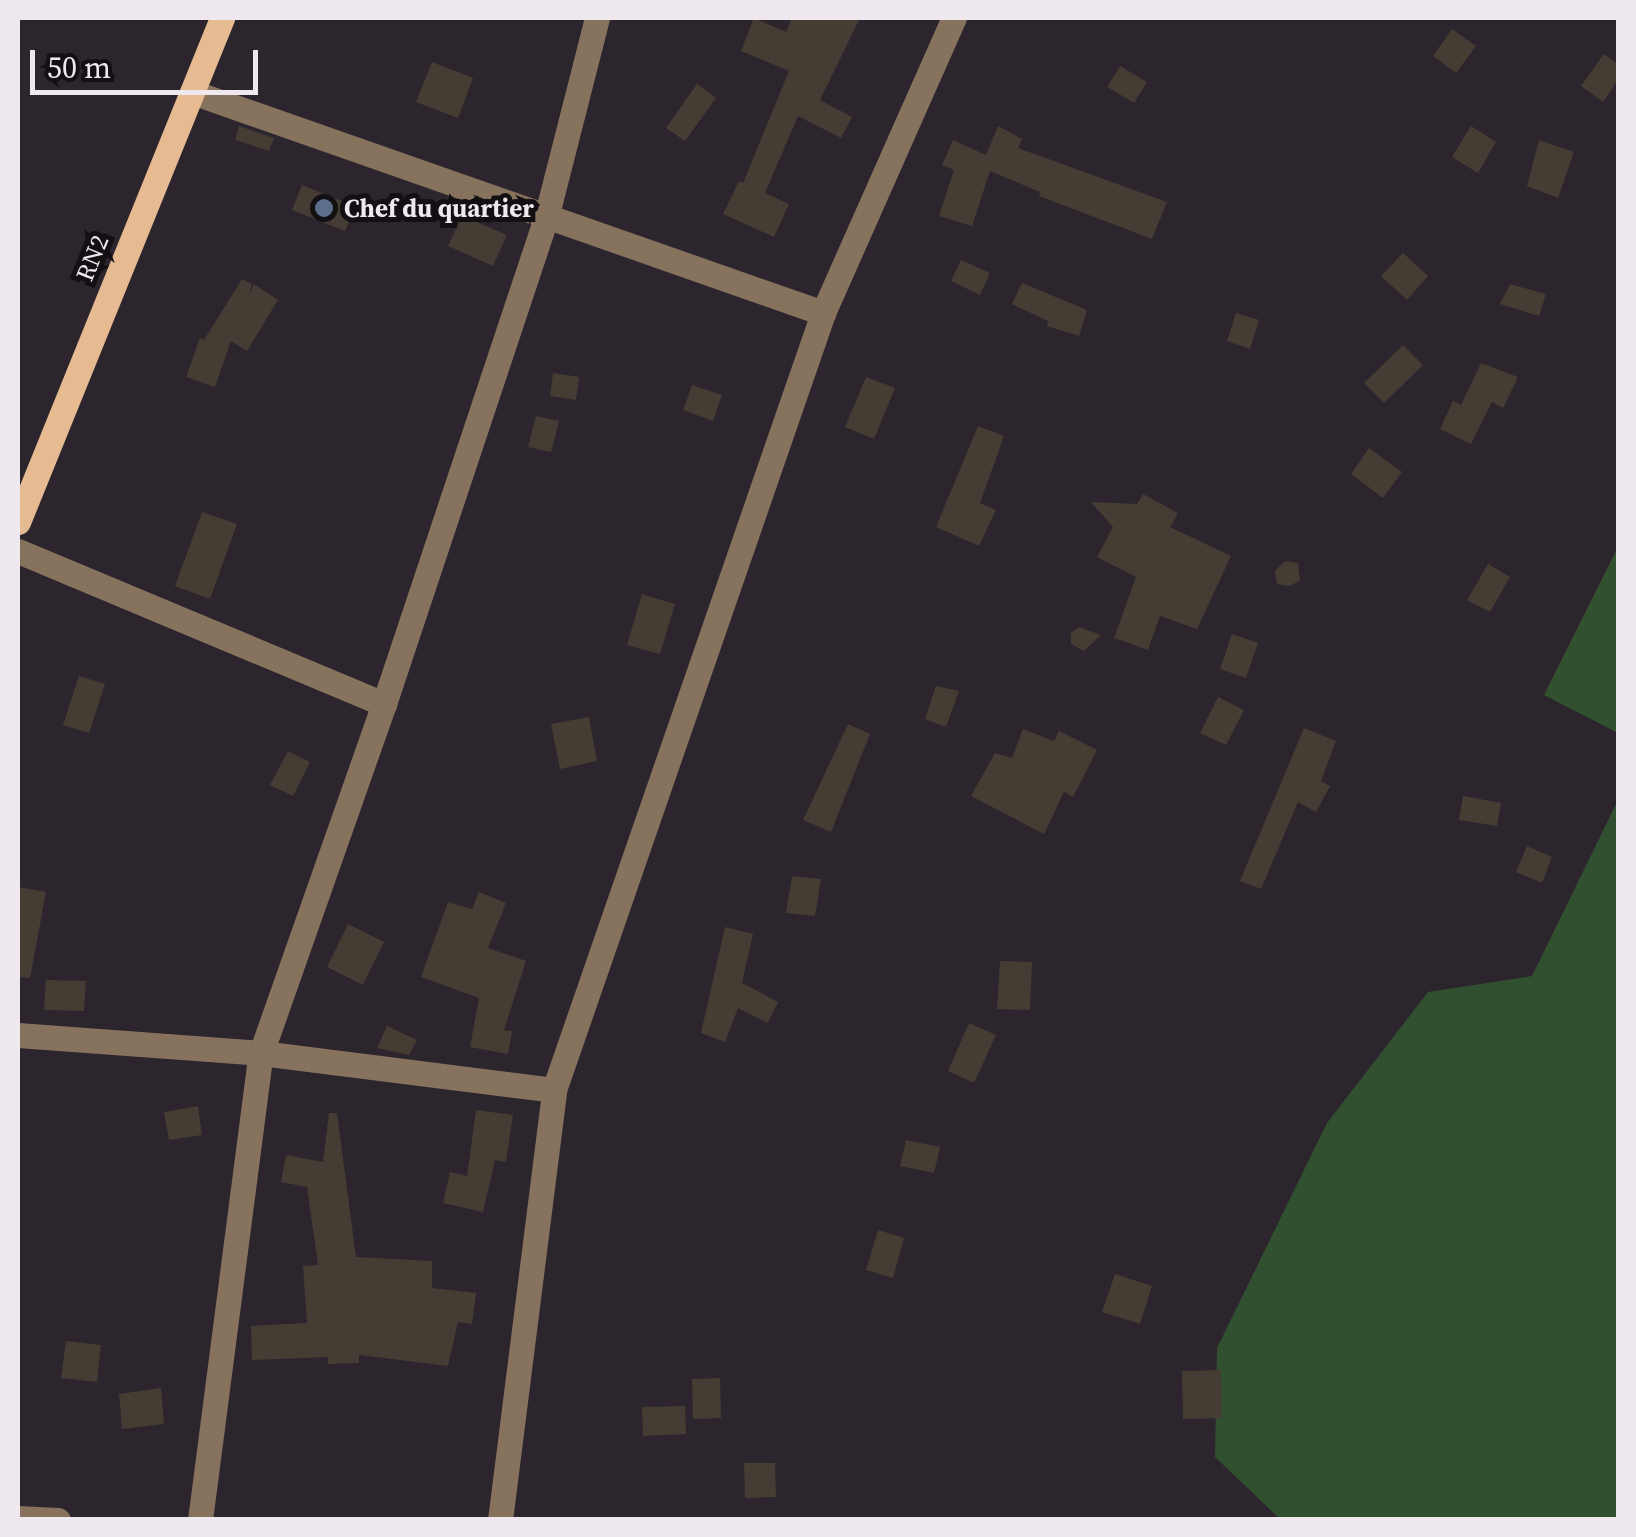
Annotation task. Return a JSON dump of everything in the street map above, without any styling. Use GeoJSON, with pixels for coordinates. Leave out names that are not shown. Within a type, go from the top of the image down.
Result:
{"type":"FeatureCollection","features":[{"type":"Feature","properties":{"kind":"main road","name":"RN2"},"geometry":{"type":"LineString","coordinates":[[18,522],[222,18]]}},
{"type":"Feature","properties":{"kind":"street"},"geometry":{"type":"LineString","coordinates":[[200,1520],[261,1053],[384,704],[546,218],[598,18]]}},
{"type":"Feature","properties":{"kind":"street"},"geometry":{"type":"LineString","coordinates":[[500,1520],[554,1090],[823,313],[954,18]]}},
{"type":"Feature","properties":{"kind":"street"},"geometry":{"type":"LineString","coordinates":[[192,92],[823,313]]}},
{"type":"Feature","properties":{"kind":"street"},"geometry":{"type":"LineString","coordinates":[[18,551],[384,704]]}},
{"type":"Feature","properties":{"kind":"street"},"geometry":{"type":"LineString","coordinates":[[18,1035],[261,1053],[554,1090]]}},
{"type":"Feature","properties":{"kind":"street"},"geometry":{"type":"LineString","coordinates":[[18,1518],[58,1520]]}},
{"type":"Feature","properties":{"kind":"green space"},"geometry":{"type":"Polygon","coordinates":[[[1618,547],[1618,733],[1544,695],[1618,547]]]}},
{"type":"Feature","properties":{"kind":"green space"},"geometry":{"type":"Polygon","coordinates":[[[1618,800],[1618,1519],[1280,1519],[1215,1457],[1217,1348],[1327,1123],[1428,992],[1532,976],[1618,800]]]}},
{"type":"Feature","properties":{"kind":"building"},"geometry":{"type":"Polygon","coordinates":[[[754,18],[786,32],[792,18],[860,18],[820,100],[852,117],[841,138],[798,116],[765,193],[789,204],[774,237],[723,214],[739,181],[743,183],[789,71],[741,51],[754,18]]]}},
{"type":"Feature","properties":{"kind":"building"},"geometry":{"type":"Polygon","coordinates":[[[1452,29],[1476,46],[1456,73],[1433,56],[1452,29]]]}},
{"type":"Feature","properties":{"kind":"building"},"geometry":{"type":"Polygon","coordinates":[[[1604,54],[1618,64],[1618,80],[1603,102],[1581,86],[1604,54]]]}},
{"type":"Feature","properties":{"kind":"building"},"geometry":{"type":"Polygon","coordinates":[[[432,62],[473,78],[458,118],[416,102],[432,62]]]}},
{"type":"Feature","properties":{"kind":"building"},"geometry":{"type":"Polygon","coordinates":[[[1120,66],[1147,82],[1134,103],[1107,87],[1120,66]]]}},
{"type":"Feature","properties":{"kind":"building"},"geometry":{"type":"Polygon","coordinates":[[[697,84],[716,98],[685,141],[666,128],[697,84]]]}},
{"type":"Feature","properties":{"kind":"building"},"geometry":{"type":"Polygon","coordinates":[[[239,126],[274,138],[269,151],[235,140],[239,126]]]}},
{"type":"Feature","properties":{"kind":"building"},"geometry":{"type":"Polygon","coordinates":[[[998,126],[1022,139],[1018,148],[1167,202],[1152,239],[1039,196],[1040,192],[990,171],[972,226],[939,216],[954,170],[942,165],[953,140],[986,155],[998,126]]]}},
{"type":"Feature","properties":{"kind":"building"},"geometry":{"type":"Polygon","coordinates":[[[1471,126],[1496,142],[1478,173],[1452,157],[1471,126]]]}},
{"type":"Feature","properties":{"kind":"building"},"geometry":{"type":"Polygon","coordinates":[[[1539,140],[1574,152],[1558,198],[1527,186],[1539,140]]]}},
{"type":"Feature","properties":{"kind":"building","name":"Chef du quartier"},"geometry":{"type":"Polygon","coordinates":[[[302,185],[355,206],[345,231],[292,210],[302,185]]]}},
{"type":"Feature","properties":{"kind":"building"},"geometry":{"type":"Polygon","coordinates":[[[462,216],[507,235],[493,266],[448,246],[462,216]]]}},
{"type":"Feature","properties":{"kind":"building"},"geometry":{"type":"Polygon","coordinates":[[[1403,253],[1428,276],[1407,300],[1381,276],[1403,253]]]}},
{"type":"Feature","properties":{"kind":"building"},"geometry":{"type":"Polygon","coordinates":[[[961,260],[990,273],[980,295],[951,281],[961,260]]]}},
{"type":"Feature","properties":{"kind":"building"},"geometry":{"type":"Polygon","coordinates":[[[242,279],[252,284],[249,294],[254,284],[278,300],[247,351],[231,341],[215,387],[186,377],[200,338],[204,340],[242,279]]]}},
{"type":"Feature","properties":{"kind":"building"},"geometry":{"type":"Polygon","coordinates":[[[1022,283],[1087,310],[1079,336],[1047,326],[1048,321],[1012,304],[1022,283]]]}},
{"type":"Feature","properties":{"kind":"building"},"geometry":{"type":"Polygon","coordinates":[[[1510,284],[1546,294],[1539,316],[1500,304],[1510,284]]]}},
{"type":"Feature","properties":{"kind":"building"},"geometry":{"type":"Polygon","coordinates":[[[1236,313],[1259,320],[1250,349],[1227,341],[1236,313]]]}},
{"type":"Feature","properties":{"kind":"building"},"geometry":{"type":"Polygon","coordinates":[[[1403,345],[1423,365],[1384,403],[1364,383],[1403,345]]]}},
{"type":"Feature","properties":{"kind":"building"},"geometry":{"type":"Polygon","coordinates":[[[1481,363],[1518,377],[1503,408],[1492,402],[1471,444],[1440,429],[1453,401],[1461,405],[1481,363]]]}},
{"type":"Feature","properties":{"kind":"building"},"geometry":{"type":"Polygon","coordinates":[[[553,373],[579,377],[576,400],[550,396],[553,373]]]}},
{"type":"Feature","properties":{"kind":"building"},"geometry":{"type":"Polygon","coordinates":[[[866,377],[895,388],[874,439],[845,427],[866,377]]]}},
{"type":"Feature","properties":{"kind":"building"},"geometry":{"type":"Polygon","coordinates":[[[692,385],[722,395],[713,421],[683,410],[692,385]]]}},
{"type":"Feature","properties":{"kind":"building"},"geometry":{"type":"Polygon","coordinates":[[[536,416],[559,421],[551,452],[528,447],[536,416]]]}},
{"type":"Feature","properties":{"kind":"building"},"geometry":{"type":"Polygon","coordinates":[[[978,426],[1004,436],[980,503],[996,510],[979,546],[936,527],[978,426]]]}},
{"type":"Feature","properties":{"kind":"building"},"geometry":{"type":"Polygon","coordinates":[[[1369,448],[1402,472],[1383,498],[1351,474],[1369,448]]]}},
{"type":"Feature","properties":{"kind":"building"},"geometry":{"type":"Polygon","coordinates":[[[1143,494],[1178,513],[1170,527],[1231,556],[1197,629],[1160,616],[1148,650],[1114,638],[1136,577],[1097,557],[1113,527],[1091,502],[1137,504],[1143,494]]]}},
{"type":"Feature","properties":{"kind":"building"},"geometry":{"type":"Polygon","coordinates":[[[202,512],[237,524],[210,599],[175,586],[202,512]]]}},
{"type":"Feature","properties":{"kind":"building"},"geometry":{"type":"Polygon","coordinates":[[[1285,561],[1298,563],[1300,581],[1289,586],[1277,584],[1275,571],[1285,561]]]}},
{"type":"Feature","properties":{"kind":"building"},"geometry":{"type":"Polygon","coordinates":[[[1488,564],[1510,577],[1490,612],[1467,600],[1488,564]]]}},
{"type":"Feature","properties":{"kind":"building"},"geometry":{"type":"Polygon","coordinates":[[[642,594],[675,604],[660,654],[627,645],[642,594]]]}},
{"type":"Feature","properties":{"kind":"building"},"geometry":{"type":"Polygon","coordinates":[[[1079,627],[1101,635],[1084,651],[1071,644],[1071,633],[1079,627]]]}},
{"type":"Feature","properties":{"kind":"building"},"geometry":{"type":"Polygon","coordinates":[[[1232,634],[1258,643],[1246,678],[1220,669],[1232,634]]]}},
{"type":"Feature","properties":{"kind":"building"},"geometry":{"type":"Polygon","coordinates":[[[79,676],[105,684],[89,733],[63,725],[79,676]]]}},
{"type":"Feature","properties":{"kind":"building"},"geometry":{"type":"Polygon","coordinates":[[[936,686],[959,691],[946,727],[925,719],[936,686]]]}},
{"type":"Feature","properties":{"kind":"building"},"geometry":{"type":"Polygon","coordinates":[[[1218,697],[1244,710],[1226,745],[1200,733],[1218,697]]]}},
{"type":"Feature","properties":{"kind":"building"},"geometry":{"type":"Polygon","coordinates":[[[589,717],[597,761],[560,769],[551,724],[589,717]]]}},
{"type":"Feature","properties":{"kind":"building"},"geometry":{"type":"Polygon","coordinates":[[[848,724],[870,734],[831,832],[803,820],[848,724]]]}},
{"type":"Feature","properties":{"kind":"building"},"geometry":{"type":"Polygon","coordinates":[[[1304,728],[1336,741],[1321,781],[1330,786],[1316,812],[1298,802],[1261,889],[1240,881],[1304,728]]]}},
{"type":"Feature","properties":{"kind":"building"},"geometry":{"type":"Polygon","coordinates":[[[1023,729],[1054,741],[1059,731],[1097,750],[1073,797],[1064,792],[1044,834],[971,796],[995,753],[1012,758],[1023,729]]]}},
{"type":"Feature","properties":{"kind":"building"},"geometry":{"type":"Polygon","coordinates":[[[288,751],[310,762],[293,796],[270,785],[288,751]]]}},
{"type":"Feature","properties":{"kind":"building"},"geometry":{"type":"Polygon","coordinates":[[[1463,796],[1501,803],[1497,826],[1459,820],[1463,796]]]}},
{"type":"Feature","properties":{"kind":"building"},"geometry":{"type":"Polygon","coordinates":[[[1527,846],[1552,857],[1542,883],[1516,872],[1527,846]]]}},
{"type":"Feature","properties":{"kind":"building"},"geometry":{"type":"Polygon","coordinates":[[[792,876],[821,879],[815,916],[786,913],[792,876]]]}},
{"type":"Feature","properties":{"kind":"building"},"geometry":{"type":"Polygon","coordinates":[[[18,887],[46,892],[30,978],[18,977],[18,887]]]}},
{"type":"Feature","properties":{"kind":"building"},"geometry":{"type":"Polygon","coordinates":[[[479,892],[506,903],[488,948],[526,961],[504,1030],[512,1031],[508,1054],[470,1047],[479,998],[421,977],[448,902],[472,909],[479,892]]]}},
{"type":"Feature","properties":{"kind":"building"},"geometry":{"type":"Polygon","coordinates":[[[348,924],[384,942],[363,985],[327,967],[348,924]]]}},
{"type":"Feature","properties":{"kind":"building"},"geometry":{"type":"Polygon","coordinates":[[[725,927],[753,934],[742,983],[778,1002],[768,1023],[738,1008],[725,1042],[701,1033],[725,927]]]}},
{"type":"Feature","properties":{"kind":"building"},"geometry":{"type":"Polygon","coordinates":[[[1000,961],[1032,962],[1030,1010],[997,1009],[1000,961]]]}},
{"type":"Feature","properties":{"kind":"building"},"geometry":{"type":"Polygon","coordinates":[[[46,980],[86,981],[84,1011],[44,1010],[46,980]]]}},
{"type":"Feature","properties":{"kind":"building"},"geometry":{"type":"Polygon","coordinates":[[[969,1023],[996,1035],[974,1083],[948,1071],[969,1023]]]}},
{"type":"Feature","properties":{"kind":"building"},"geometry":{"type":"Polygon","coordinates":[[[387,1026],[417,1040],[409,1055],[377,1048],[387,1026]]]}},
{"type":"Feature","properties":{"kind":"building"},"geometry":{"type":"Polygon","coordinates":[[[198,1106],[202,1135],[169,1140],[164,1112],[198,1106]]]}},
{"type":"Feature","properties":{"kind":"building"},"geometry":{"type":"Polygon","coordinates":[[[476,1110],[513,1115],[506,1162],[495,1160],[483,1212],[443,1203],[450,1172],[467,1176],[476,1110]]]}},
{"type":"Feature","properties":{"kind":"building"},"geometry":{"type":"Polygon","coordinates":[[[329,1113],[337,1113],[356,1257],[432,1261],[432,1288],[476,1293],[472,1324],[458,1322],[448,1366],[359,1355],[359,1363],[328,1364],[328,1357],[252,1360],[251,1326],[307,1323],[303,1266],[318,1265],[307,1187],[281,1182],[286,1155],[323,1162],[329,1113]]]}},
{"type":"Feature","properties":{"kind":"building"},"geometry":{"type":"Polygon","coordinates":[[[906,1140],[940,1147],[934,1173],[900,1166],[906,1140]]]}},
{"type":"Feature","properties":{"kind":"building"},"geometry":{"type":"Polygon","coordinates":[[[878,1230],[904,1238],[893,1278],[866,1270],[878,1230]]]}},
{"type":"Feature","properties":{"kind":"building"},"geometry":{"type":"Polygon","coordinates":[[[1115,1274],[1152,1286],[1140,1324],[1102,1312],[1115,1274]]]}},
{"type":"Feature","properties":{"kind":"building"},"geometry":{"type":"Polygon","coordinates":[[[66,1341],[101,1345],[97,1382],[61,1378],[66,1341]]]}},
{"type":"Feature","properties":{"kind":"building"},"geometry":{"type":"Polygon","coordinates":[[[1221,1370],[1222,1418],[1183,1419],[1182,1371],[1221,1370]]]}},
{"type":"Feature","properties":{"kind":"building"},"geometry":{"type":"Polygon","coordinates":[[[720,1378],[721,1418],[693,1419],[692,1379],[720,1378]]]}},
{"type":"Feature","properties":{"kind":"building"},"geometry":{"type":"Polygon","coordinates":[[[161,1388],[164,1424],[122,1429],[119,1394],[161,1388]]]}},
{"type":"Feature","properties":{"kind":"building"},"geometry":{"type":"Polygon","coordinates":[[[685,1406],[686,1434],[643,1436],[642,1407],[685,1406]]]}},
{"type":"Feature","properties":{"kind":"building"},"geometry":{"type":"Polygon","coordinates":[[[744,1463],[775,1463],[776,1497],[745,1498],[744,1463]]]}},
{"type":"Feature","properties":{"kind":"place","name":"Chef du quartier"},"geometry":{"type":"Point","coordinates":[324,208]}}]}
